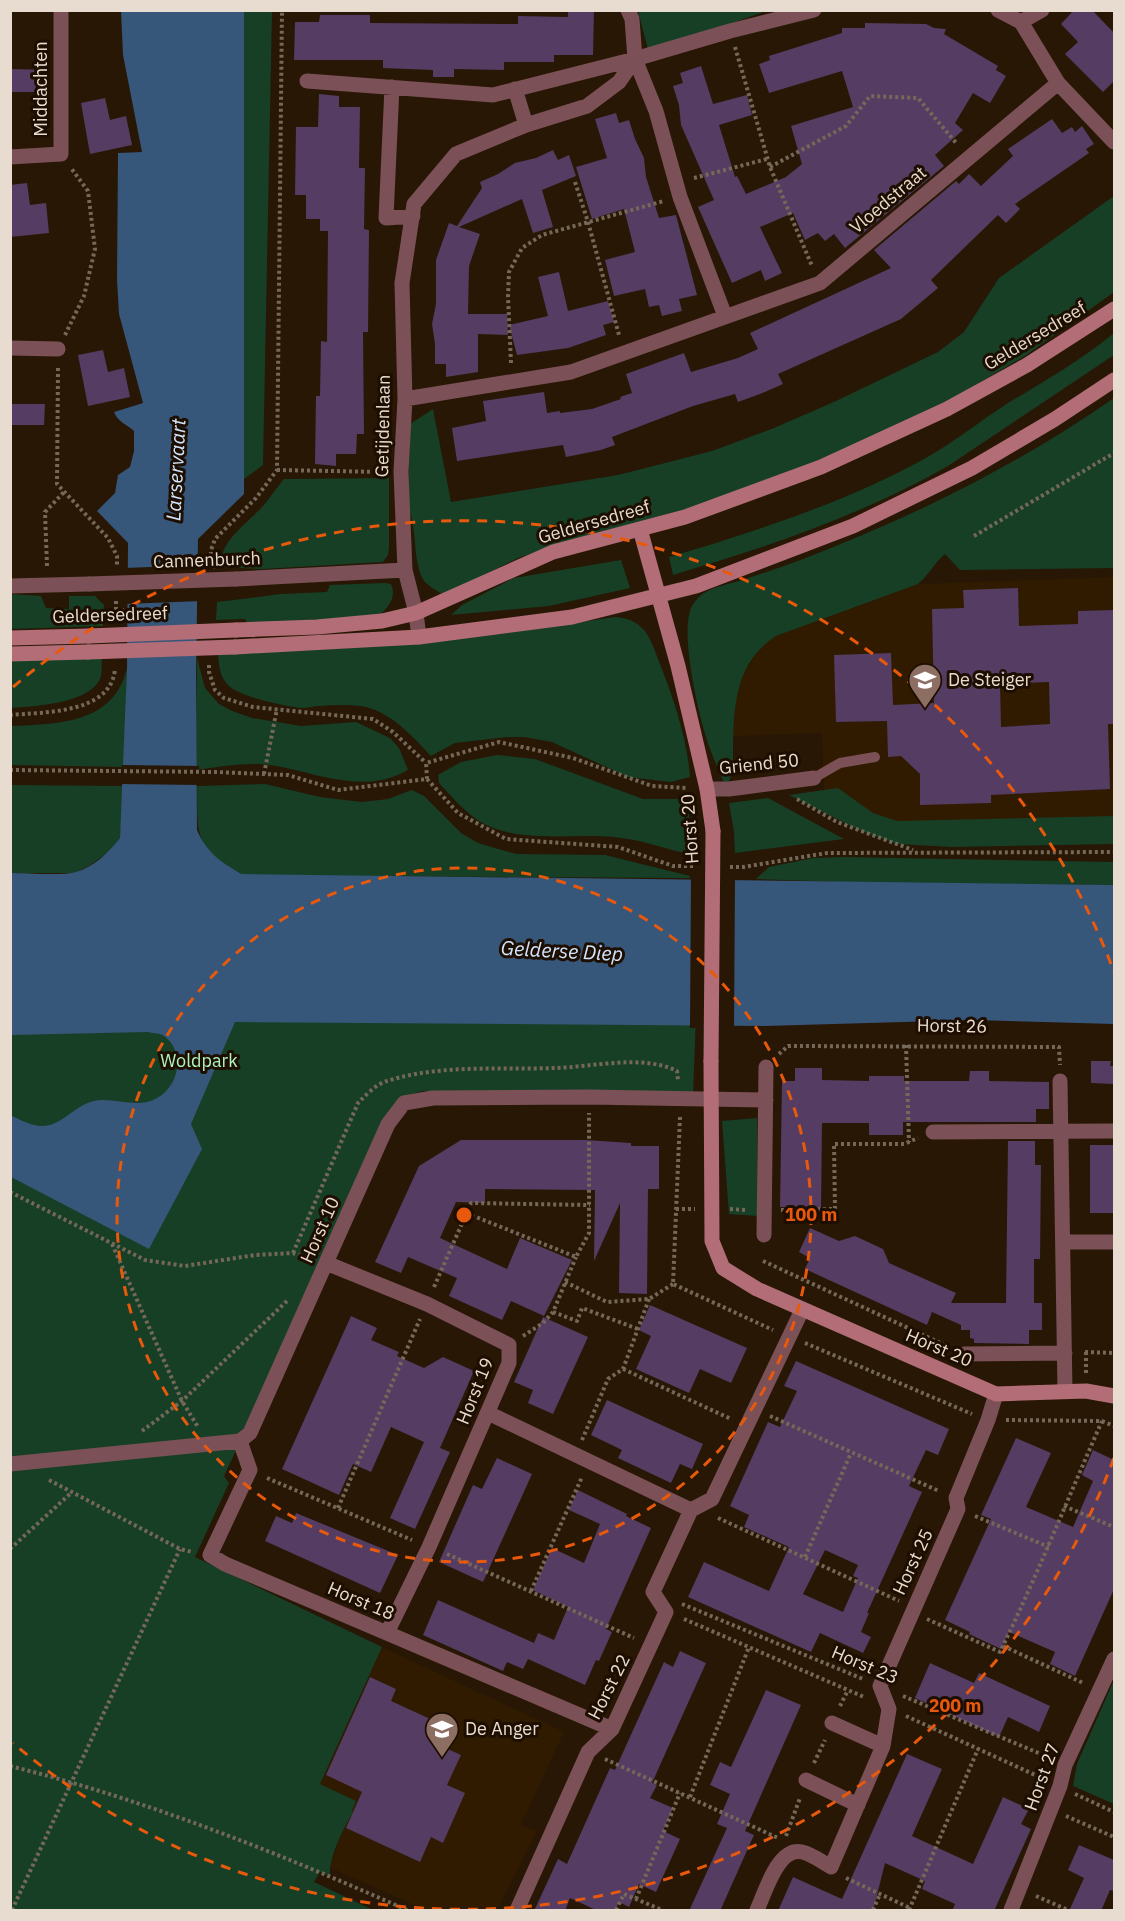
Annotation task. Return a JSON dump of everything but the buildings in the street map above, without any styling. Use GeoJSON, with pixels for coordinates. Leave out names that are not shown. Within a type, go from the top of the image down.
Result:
{"type":"FeatureCollection","features":[{"type":"Feature","properties":{"kind":"main road","name":"Geldersedreef"},"geometry":{"type":"LineString","coordinates":[[10,638],[317,627],[382,621],[416,613],[553,552],[684,517],[821,467],[947,410],[1027,365],[1114,309]]}},
{"type":"Feature","properties":{"kind":"main road","name":"Geldersedreef"},"geometry":{"type":"LineString","coordinates":[[10,654],[235,647],[419,637],[572,616],[696,586],[853,526],[972,468],[1055,419],[1114,380]]}},
{"type":"Feature","properties":{"kind":"main road","name":"Horst 20"},"geometry":{"type":"LineString","coordinates":[[640,529],[678,666],[707,789],[713,831],[712,1241],[723,1269],[757,1289],[802,1310],[996,1394],[1086,1391],[1114,1396]]}},
{"type":"Feature","properties":{"kind":"street","name":"Middachten"},"geometry":{"type":"LineString","coordinates":[[10,157],[61,154],[61,10]]}},
{"type":"Feature","properties":{"kind":"street"},"geometry":{"type":"LineString","coordinates":[[628,10],[632,19],[635,59],[656,111],[678,190],[725,316]]}},
{"type":"Feature","properties":{"kind":"street"},"geometry":{"type":"LineString","coordinates":[[307,81],[493,95],[814,10]]}},
{"type":"Feature","properties":{"kind":"street"},"geometry":{"type":"LineString","coordinates":[[998,10],[1021,22],[1058,83],[1114,142]]}},
{"type":"Feature","properties":{"kind":"street"},"geometry":{"type":"LineString","coordinates":[[1021,22],[1042,10]]}},
{"type":"Feature","properties":{"kind":"street","name":"Getijdenlaan"},"geometry":{"type":"LineString","coordinates":[[419,637],[416,613],[405,570],[401,472],[405,399],[402,283],[414,204],[456,154],[526,125],[587,106],[619,82],[635,59]]}},
{"type":"Feature","properties":{"kind":"street","name":"Vloedstraat"},"geometry":{"type":"LineString","coordinates":[[405,399],[571,372],[820,283],[1058,83]]}},
{"type":"Feature","properties":{"kind":"street"},"geometry":{"type":"LineString","coordinates":[[392,87],[386,218],[412,216]]}},
{"type":"Feature","properties":{"kind":"street"},"geometry":{"type":"LineString","coordinates":[[515,89],[526,125]]}},
{"type":"Feature","properties":{"kind":"street"},"geometry":{"type":"LineString","coordinates":[[10,348],[58,349]]}},
{"type":"Feature","properties":{"kind":"street","name":"Cannenburch"},"geometry":{"type":"LineString","coordinates":[[10,586],[236,579],[405,570]]}},
{"type":"Feature","properties":{"kind":"street","name":"Griend 50"},"geometry":{"type":"LineString","coordinates":[[707,789],[729,789],[814,778]]}},
{"type":"Feature","properties":{"kind":"street"},"geometry":{"type":"LineString","coordinates":[[764,1235],[766,1067]]}},
{"type":"Feature","properties":{"kind":"street"},"geometry":{"type":"LineString","coordinates":[[1060,1081],[1065,1391]]}},
{"type":"Feature","properties":{"kind":"street","name":"Horst 10"},"geometry":{"type":"LineString","coordinates":[[240,1441],[250,1433],[388,1124],[404,1103],[433,1098],[711,1099]]}},
{"type":"Feature","properties":{"kind":"street"},"geometry":{"type":"LineString","coordinates":[[711,1099],[766,1100]]}},
{"type":"Feature","properties":{"kind":"street"},"geometry":{"type":"LineString","coordinates":[[933,1132],[1114,1131]]}},
{"type":"Feature","properties":{"kind":"street"},"geometry":{"type":"LineString","coordinates":[[1063,1242],[1114,1242]]}},
{"type":"Feature","properties":{"kind":"street","name":"Horst 19"},"geometry":{"type":"LineString","coordinates":[[327,1263],[427,1304],[509,1345],[509,1363],[488,1413],[429,1546],[387,1633]]}},
{"type":"Feature","properties":{"kind":"street"},"geometry":{"type":"LineString","coordinates":[[653,1592],[691,1510],[712,1499],[802,1310]]}},
{"type":"Feature","properties":{"kind":"street","name":"Horst 20"},"geometry":{"type":"LineString","coordinates":[[964,1354],[1065,1353]]}},
{"type":"Feature","properties":{"kind":"street","name":"Horst 25"},"geometry":{"type":"LineString","coordinates":[[880,1686],[957,1504],[996,1394]]}},
{"type":"Feature","properties":{"kind":"street"},"geometry":{"type":"LineString","coordinates":[[488,1413],[691,1510]]}},
{"type":"Feature","properties":{"kind":"street"},"geometry":{"type":"LineString","coordinates":[[15,1464],[240,1441],[250,1470],[210,1555]]}},
{"type":"Feature","properties":{"kind":"street","name":"Horst 18"},"geometry":{"type":"LineString","coordinates":[[210,1555],[612,1729]]}},
{"type":"Feature","properties":{"kind":"street","name":"Horst 22"},"geometry":{"type":"LineString","coordinates":[[517,1911],[588,1752],[612,1729],[666,1612],[653,1592]]}},
{"type":"Feature","properties":{"kind":"street","name":"Horst 27"},"geometry":{"type":"LineString","coordinates":[[1011,1911],[1060,1786],[1065,1765],[1114,1659]]}},
{"type":"Feature","properties":{"kind":"street"},"geometry":{"type":"LineString","coordinates":[[757,1911],[780,1860],[788,1853],[801,1851],[831,1867],[883,1746],[889,1708],[880,1686]]}},
{"type":"Feature","properties":{"kind":"street"},"geometry":{"type":"LineString","coordinates":[[832,1723],[883,1746]]}},
{"type":"Feature","properties":{"kind":"street"},"geometry":{"type":"LineString","coordinates":[[806,1780],[858,1805]]}},
{"type":"Feature","properties":{"kind":"lane"},"geometry":{"type":"LineString","coordinates":[[814,778],[840,763],[875,757]]}},
{"type":"Feature","properties":{"kind":"path"},"geometry":{"type":"LineString","coordinates":[[211,572],[211,550],[215,539],[256,498],[277,470],[282,10]]}},
{"type":"Feature","properties":{"kind":"path"},"geometry":{"type":"LineString","coordinates":[[730,32],[767,159],[820,283]]}},
{"type":"Feature","properties":{"kind":"path"},"geometry":{"type":"LineString","coordinates":[[770,167],[846,126],[870,96],[918,98],[969,158]]}},
{"type":"Feature","properties":{"kind":"path"},"geometry":{"type":"LineString","coordinates":[[61,154],[88,191],[95,249],[84,296],[58,349],[57,484],[70,500]]}},
{"type":"Feature","properties":{"kind":"path"},"geometry":{"type":"LineString","coordinates":[[511,381],[509,272],[522,248],[542,236],[767,159]]}},
{"type":"Feature","properties":{"kind":"path"},"geometry":{"type":"LineString","coordinates":[[575,182],[623,353]]}},
{"type":"Feature","properties":{"kind":"path"},"geometry":{"type":"LineString","coordinates":[[974,536],[1114,453]]}},
{"type":"Feature","properties":{"kind":"path"},"geometry":{"type":"LineString","coordinates":[[277,470],[401,472]]}},
{"type":"Feature","properties":{"kind":"path"},"geometry":{"type":"LineString","coordinates":[[51,585],[45,512],[64,492]]}},
{"type":"Feature","properties":{"kind":"path"},"geometry":{"type":"LineString","coordinates":[[210,661],[209,672],[215,690],[224,698],[253,707],[373,719],[393,732],[426,763],[428,779],[458,813],[506,839],[618,847],[673,866],[696,866]]}},
{"type":"Feature","properties":{"kind":"path"},"geometry":{"type":"LineString","coordinates":[[264,774],[277,709]]}},
{"type":"Feature","properties":{"kind":"path"},"geometry":{"type":"LineString","coordinates":[[426,763],[499,742],[573,758],[652,786],[707,789]]}},
{"type":"Feature","properties":{"kind":"path"},"geometry":{"type":"LineString","coordinates":[[10,770],[288,775],[338,790],[428,779]]}},
{"type":"Feature","properties":{"kind":"path"},"geometry":{"type":"LineString","coordinates":[[770,784],[837,822],[916,851]]}},
{"type":"Feature","properties":{"kind":"path"},"geometry":{"type":"LineString","coordinates":[[720,867],[743,867],[827,853],[1114,852]]}},
{"type":"Feature","properties":{"kind":"path"},"geometry":{"type":"LineString","coordinates":[[906,1045],[909,1142]]}},
{"type":"Feature","properties":{"kind":"path","name":"Horst 26"},"geometry":{"type":"LineString","coordinates":[[766,1067],[788,1046],[1059,1047],[1060,1081]]}},
{"type":"Feature","properties":{"kind":"path"},"geometry":{"type":"LineString","coordinates":[[509,1345],[543,1323],[553,1312],[576,1257],[590,1233],[589,1097]]}},
{"type":"Feature","properties":{"kind":"path"},"geometry":{"type":"LineString","coordinates":[[765,1210],[835,1209],[834,1144],[904,1144],[933,1132]]}},
{"type":"Feature","properties":{"kind":"path"},"geometry":{"type":"LineString","coordinates":[[10,1192],[145,1260],[185,1266],[293,1253],[327,1263]]}},
{"type":"Feature","properties":{"kind":"path"},"geometry":{"type":"LineString","coordinates":[[338,1508],[471,1203],[590,1205]]}},
{"type":"Feature","properties":{"kind":"path"},"geometry":{"type":"LineString","coordinates":[[466,1213],[576,1257]]}},
{"type":"Feature","properties":{"kind":"path"},"geometry":{"type":"LineString","coordinates":[[757,1289],[763,1261],[764,1235]]}},
{"type":"Feature","properties":{"kind":"path"},"geometry":{"type":"LineString","coordinates":[[112,1244],[182,1401],[207,1443]]}},
{"type":"Feature","properties":{"kind":"path","name":"Horst 20"},"geometry":{"type":"LineString","coordinates":[[763,1261],[964,1354]]}},
{"type":"Feature","properties":{"kind":"path"},"geometry":{"type":"LineString","coordinates":[[565,1282],[607,1302],[649,1299],[673,1284]]}},
{"type":"Feature","properties":{"kind":"path"},"geometry":{"type":"LineString","coordinates":[[140,1433],[182,1401],[292,1296]]}},
{"type":"Feature","properties":{"kind":"path"},"geometry":{"type":"LineString","coordinates":[[531,1591],[582,1458],[608,1379],[623,1369],[649,1299]]}},
{"type":"Feature","properties":{"kind":"path"},"geometry":{"type":"LineString","coordinates":[[553,1312],[577,1321],[582,1308],[638,1329]]}},
{"type":"Feature","properties":{"kind":"path"},"geometry":{"type":"LineString","coordinates":[[1065,1353],[1114,1353]]}},
{"type":"Feature","properties":{"kind":"path"},"geometry":{"type":"LineString","coordinates":[[623,1369],[748,1426]]}},
{"type":"Feature","properties":{"kind":"path"},"geometry":{"type":"LineString","coordinates":[[756,1410],[1049,1547]]}},
{"type":"Feature","properties":{"kind":"path"},"geometry":{"type":"LineString","coordinates":[[718,1518],[899,1601],[911,1612],[1000,1652],[1049,1547],[1102,1421]]}},
{"type":"Feature","properties":{"kind":"path"},"geometry":{"type":"LineString","coordinates":[[806,1557],[851,1453]]}},
{"type":"Feature","properties":{"kind":"path"},"geometry":{"type":"LineString","coordinates":[[15,1464],[180,1549],[210,1555]]}},
{"type":"Feature","properties":{"kind":"path"},"geometry":{"type":"LineString","coordinates":[[250,1470],[429,1546],[651,1646]]}},
{"type":"Feature","properties":{"kind":"path"},"geometry":{"type":"LineString","coordinates":[[10,1550],[72,1492]]}},
{"type":"Feature","properties":{"kind":"path"},"geometry":{"type":"LineString","coordinates":[[1065,1506],[1114,1527]]}},
{"type":"Feature","properties":{"kind":"path"},"geometry":{"type":"LineString","coordinates":[[12,1911],[180,1549]]}},
{"type":"Feature","properties":{"kind":"path","name":"Horst 23"},"geometry":{"type":"LineString","coordinates":[[653,1592],[1065,1765]]}},
{"type":"Feature","properties":{"kind":"path"},"geometry":{"type":"LineString","coordinates":[[1003,1646],[1100,1690]]}},
{"type":"Feature","properties":{"kind":"path"},"geometry":{"type":"LineString","coordinates":[[690,1797],[749,1647]]}},
{"type":"Feature","properties":{"kind":"path"},"geometry":{"type":"LineString","coordinates":[[831,1867],[840,1876],[910,1909],[978,1749]]}},
{"type":"Feature","properties":{"kind":"path"},"geometry":{"type":"LineString","coordinates":[[588,1752],[784,1841]]}},
{"type":"Feature","properties":{"kind":"path"},"geometry":{"type":"LineString","coordinates":[[10,1766],[71,1781],[192,1821],[407,1911]]}},
{"type":"Feature","properties":{"kind":"path"},"geometry":{"type":"LineString","coordinates":[[636,1899],[680,1793]]}},
{"type":"Feature","properties":{"kind":"path"},"geometry":{"type":"LineString","coordinates":[[1051,1810],[1114,1837]]}},
{"type":"Feature","properties":{"kind":"path"},"geometry":{"type":"LineString","coordinates":[[1020,1889],[1068,1911]]}},
{"type":"Feature","properties":{"kind":"path"},"geometry":{"type":"LineString","coordinates":[[616,1911],[624,1894],[662,1911]]}},
{"type":"Feature","properties":{"kind":"path"},"geometry":{"type":"LineString","coordinates":[[873,1911],[880,1894]]}},
{"type":"Feature","properties":{"kind":"shaded area","name":"De Steiger"},"geometry":{"type":"Polygon","coordinates":[[[1114,577],[1114,829],[904,833],[824,790],[822,733],[733,736],[736,700],[741,677],[762,645],[776,636],[918,584],[1114,577]]]}},
{"type":"Feature","properties":{"kind":"shaded area","name":"De Anger"},"geometry":{"type":"Polygon","coordinates":[[[382,1647],[564,1732],[521,1825],[537,1831],[497,1910],[425,1910],[329,1867],[355,1801],[320,1784],[382,1647]]]}},
{"type":"Feature","properties":{"kind":"green space"},"geometry":{"type":"Polygon","coordinates":[[[244,11],[272,11],[263,465],[244,479],[244,11]]]}},
{"type":"Feature","properties":{"kind":"green space"},"geometry":{"type":"Polygon","coordinates":[[[638,11],[766,11],[649,53],[638,11]]]}},
{"type":"Feature","properties":{"kind":"green space"},"geometry":{"type":"Polygon","coordinates":[[[1114,196],[1114,292],[1025,356],[907,425],[704,509],[598,532],[518,558],[443,595],[424,581],[418,565],[413,525],[408,507],[410,424],[433,409],[451,502],[618,475],[712,451],[774,428],[836,401],[938,352],[964,332],[999,278],[1114,196]]]}},
{"type":"Feature","properties":{"kind":"green space"},"geometry":{"type":"Polygon","coordinates":[[[1114,333],[1114,355],[948,466],[848,515],[744,553],[673,575],[669,557],[799,515],[863,489],[924,459],[1076,361],[1114,333]]]}},
{"type":"Feature","properties":{"kind":"green space"},"geometry":{"type":"Polygon","coordinates":[[[1114,398],[1114,568],[960,570],[945,554],[918,584],[776,636],[753,658],[740,685],[736,699],[732,768],[726,787],[707,740],[691,672],[689,618],[692,606],[699,597],[717,587],[787,565],[844,543],[964,488],[1040,446],[1114,398]]]}},
{"type":"Feature","properties":{"kind":"green space"},"geometry":{"type":"Polygon","coordinates":[[[389,478],[389,548],[388,555],[383,562],[262,569],[219,567],[221,557],[230,540],[264,505],[284,479],[389,478]]]}},
{"type":"Feature","properties":{"kind":"green space"},"geometry":{"type":"Polygon","coordinates":[[[621,560],[630,588],[549,606],[451,615],[462,605],[514,578],[621,560]]]}},
{"type":"Feature","properties":{"kind":"green space"},"geometry":{"type":"Polygon","coordinates":[[[391,584],[393,594],[388,606],[378,617],[248,624],[245,619],[216,620],[217,602],[281,594],[327,592],[330,585],[391,584]]]}},
{"type":"Feature","properties":{"kind":"green space"},"geometry":{"type":"Polygon","coordinates":[[[11,594],[41,596],[46,608],[69,609],[69,596],[95,596],[104,605],[103,626],[11,629],[11,594]]]}},
{"type":"Feature","properties":{"kind":"green space"},"geometry":{"type":"Polygon","coordinates":[[[615,617],[638,624],[651,642],[679,719],[690,777],[671,782],[628,777],[552,742],[524,737],[455,743],[431,756],[410,734],[376,710],[355,705],[302,708],[274,703],[242,693],[225,682],[218,659],[218,655],[500,634],[615,617]]]}},
{"type":"Feature","properties":{"kind":"green space"},"geometry":{"type":"Polygon","coordinates":[[[102,658],[99,681],[83,695],[59,702],[11,708],[11,660],[102,658]]]}},
{"type":"Feature","properties":{"kind":"green space","name":"Woldpark"},"geometry":{"type":"Polygon","coordinates":[[[197,658],[205,688],[219,704],[232,711],[252,718],[301,726],[356,722],[390,738],[399,748],[408,770],[391,778],[357,782],[261,764],[196,770],[192,830],[220,873],[238,873],[213,854],[201,837],[197,786],[265,784],[320,797],[362,802],[388,799],[412,790],[424,796],[461,833],[478,843],[517,854],[605,855],[690,876],[690,878],[336,876],[701,886],[693,1095],[422,1091],[401,1098],[224,1476],[229,1483],[195,1557],[382,1647],[320,1784],[356,1801],[334,1852],[330,1876],[320,1872],[314,1882],[373,1910],[11,1910],[11,878],[86,879],[125,851],[196,720],[197,658]]]}},
{"type":"Feature","properties":{"kind":"green space"},"geometry":{"type":"Polygon","coordinates":[[[127,668],[125,767],[11,765],[10,726],[65,722],[97,710],[110,700],[120,686],[127,668]]]}},
{"type":"Feature","properties":{"kind":"green space"},"geometry":{"type":"Polygon","coordinates":[[[497,755],[535,759],[643,799],[692,799],[689,816],[690,854],[636,840],[514,834],[479,821],[439,783],[438,775],[461,762],[497,755]]]}},
{"type":"Feature","properties":{"kind":"green space"},"geometry":{"type":"Polygon","coordinates":[[[11,785],[124,786],[120,838],[110,851],[75,873],[11,873],[11,785]]]}},
{"type":"Feature","properties":{"kind":"green space"},"geometry":{"type":"Polygon","coordinates":[[[838,788],[873,813],[897,821],[1114,816],[1114,844],[953,847],[897,844],[861,831],[789,795],[838,788]]]}},
{"type":"Feature","properties":{"kind":"green space"},"geometry":{"type":"Polygon","coordinates":[[[768,798],[844,839],[735,853],[729,803],[768,798]]]}},
{"type":"Feature","properties":{"kind":"green space"},"geometry":{"type":"Polygon","coordinates":[[[813,858],[1114,862],[1114,885],[874,883],[756,879],[769,867],[813,858]]]}},
{"type":"Feature","properties":{"kind":"green space"},"geometry":{"type":"Polygon","coordinates":[[[757,1118],[757,1216],[729,1214],[722,1121],[757,1118]]]}},
{"type":"Feature","properties":{"kind":"green space"},"geometry":{"type":"Polygon","coordinates":[[[1114,1680],[1114,1804],[1073,1786],[1077,1764],[1114,1680]]]}},
{"type":"Feature","properties":{"kind":"water"},"geometry":{"type":"Polygon","coordinates":[[[121,11],[244,11],[244,494],[198,539],[197,830],[210,851],[241,874],[1114,885],[1114,1024],[973,1020],[765,1026],[235,1022],[191,1124],[202,1149],[149,1249],[11,1177],[10,1115],[30,1124],[45,1126],[95,1101],[144,1103],[165,1093],[175,1077],[177,1068],[177,1059],[171,1043],[158,1034],[147,1032],[11,1035],[11,873],[76,872],[89,867],[101,858],[120,838],[127,668],[128,543],[97,511],[115,493],[118,475],[130,467],[134,451],[134,431],[120,421],[114,412],[143,403],[119,314],[117,280],[118,153],[142,152],[123,55],[121,11]]]}},
{"type":"Feature","properties":{"kind":"pier"},"geometry":{"type":"Polygon","coordinates":[[[201,565],[201,601],[125,604],[125,568],[201,565]]]}},
{"type":"Feature","properties":{"kind":"pier"},"geometry":{"type":"Polygon","coordinates":[[[122,765],[199,766],[200,785],[121,784],[122,765]]]}},
{"type":"Feature","properties":{"kind":"pier"},"geometry":{"type":"Polygon","coordinates":[[[691,875],[735,876],[734,1028],[690,1028],[691,875]]]}},
{"type":"Feature","properties":{"kind":"place","name":"De Steiger"},"geometry":{"type":"Point","coordinates":[925,709]}},
{"type":"Feature","properties":{"kind":"place","name":"De Anger"},"geometry":{"type":"Point","coordinates":[442,1758]}},
{"type":"Feature","properties":{"kind":"water label","name":"Larservaart"},"geometry":{"type":"Point","coordinates":[176,470]}},
{"type":"Feature","properties":{"kind":"water label","name":"Gelderse Diep"},"geometry":{"type":"Point","coordinates":[562,951]}}]}
